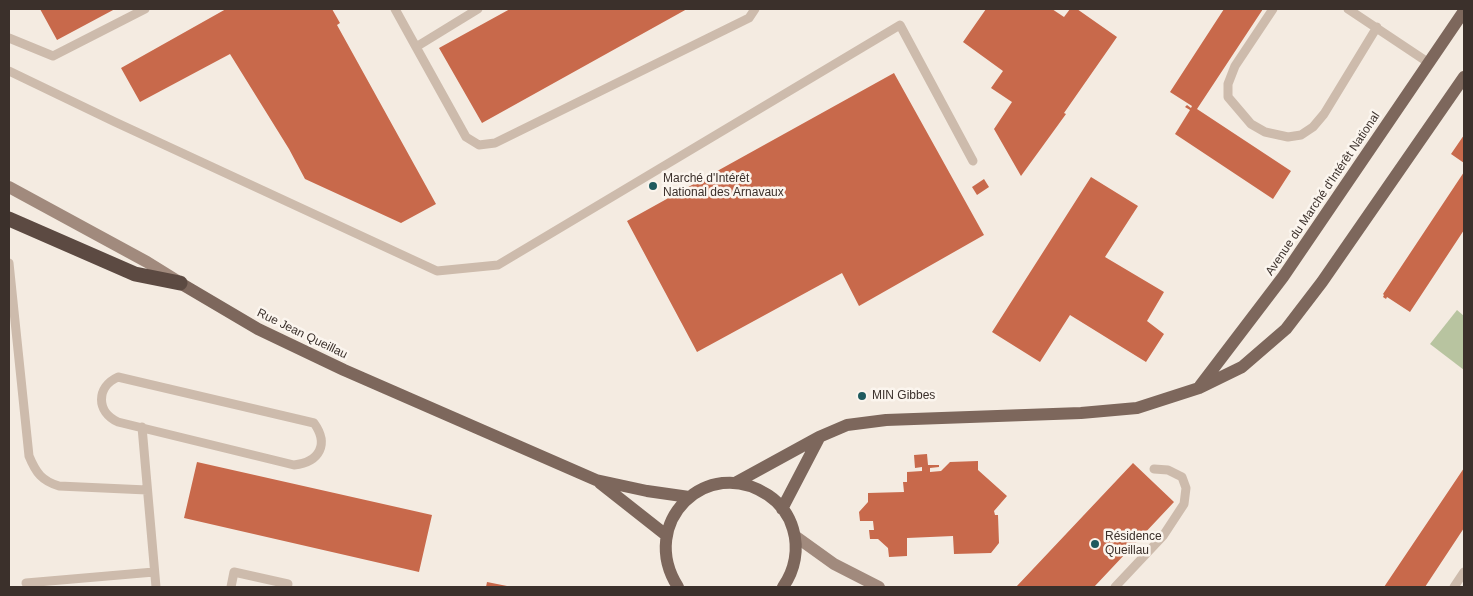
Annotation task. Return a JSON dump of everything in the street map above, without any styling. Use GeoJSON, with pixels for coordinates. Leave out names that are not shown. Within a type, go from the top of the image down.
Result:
{"type":"FeatureCollection","features":[{"type":"Feature","properties":{"kind":"highway"},"geometry":{"type":"LineString","coordinates":[[9,219],[135,274],[180,283]]}},
{"type":"Feature","properties":{"kind":"main road","name":"Avenue du Marché d'Intérêt National"},"geometry":{"type":"LineString","coordinates":[[1199,388],[1284,277],[1464,11]]}},
{"type":"Feature","properties":{"kind":"main road"},"geometry":{"type":"LineString","coordinates":[[735,483],[820,437],[847,425],[886,420],[1081,413],[1137,408],[1199,388],[1242,367],[1286,329],[1322,282],[1464,77]]}},
{"type":"Feature","properties":{"kind":"main road","name":"Rue Jean Queillau"},"geometry":{"type":"LineString","coordinates":[[9,187],[147,262],[258,328],[344,370],[596,480],[647,491],[690,497]]}},
{"type":"Feature","properties":{"kind":"main road"},"geometry":{"type":"LineString","coordinates":[[782,508],[820,437]]}},
{"type":"Feature","properties":{"kind":"main road","name":"Rue Jean Queillau"},"geometry":{"type":"LineString","coordinates":[[596,480],[666,536]]}},
{"type":"Feature","properties":{"kind":"main road"},"geometry":{"type":"LineString","coordinates":[[674,584],[665,557],[666,536],[674,514],[690,497],[700,491],[711,486],[735,483],[748,485],[773,498],[788,517],[795,536],[796,548],[792,571],[783,587]]}},
{"type":"Feature","properties":{"kind":"main road"},"geometry":{"type":"LineString","coordinates":[[795,536],[834,564],[879,587]]}},
{"type":"Feature","properties":{"kind":"lane"},"geometry":{"type":"LineString","coordinates":[[9,38],[53,56],[145,9]]}},
{"type":"Feature","properties":{"kind":"lane"},"geometry":{"type":"LineString","coordinates":[[395,9],[466,138],[479,145],[495,143],[749,18],[755,9]]}},
{"type":"Feature","properties":{"kind":"lane"},"geometry":{"type":"LineString","coordinates":[[416,47],[478,9]]}},
{"type":"Feature","properties":{"kind":"lane"},"geometry":{"type":"LineString","coordinates":[[1273,9],[1235,66],[1228,84],[1228,97],[1251,124],[1265,132],[1288,137],[1301,135],[1313,127],[1324,114],[1377,28]]}},
{"type":"Feature","properties":{"kind":"lane"},"geometry":{"type":"LineString","coordinates":[[1348,9],[1429,63]]}},
{"type":"Feature","properties":{"kind":"lane"},"geometry":{"type":"LineString","coordinates":[[9,70],[124,126],[437,271],[498,265],[900,25],[973,161]]}},
{"type":"Feature","properties":{"kind":"lane"},"geometry":{"type":"LineString","coordinates":[[9,263],[29,456],[34,467],[47,483],[59,486],[147,490]]}},
{"type":"Feature","properties":{"kind":"lane"},"geometry":{"type":"LineString","coordinates":[[118,377],[305,420],[314,423],[320,432],[322,442],[320,451],[314,458],[304,464],[294,465],[142,427],[118,422],[106,413],[102,404],[102,395],[105,386],[111,380],[118,377]]}},
{"type":"Feature","properties":{"kind":"lane"},"geometry":{"type":"LineString","coordinates":[[142,427],[156,587]]}},
{"type":"Feature","properties":{"kind":"lane"},"geometry":{"type":"LineString","coordinates":[[1114,587],[1163,536],[1184,504],[1186,488],[1182,478],[1168,470],[1154,469]]}},
{"type":"Feature","properties":{"kind":"lane"},"geometry":{"type":"LineString","coordinates":[[26,583],[154,572]]}},
{"type":"Feature","properties":{"kind":"lane"},"geometry":{"type":"LineString","coordinates":[[231,587],[234,572],[288,584],[287,587]]}},
{"type":"Feature","properties":{"kind":"lane"},"geometry":{"type":"LineString","coordinates":[[1454,587],[1464,572]]}},
{"type":"Feature","properties":{"kind":"green space"},"geometry":{"type":"Polygon","coordinates":[[[1457,310],[1464,316],[1464,370],[1430,344],[1457,310]]]}},
{"type":"Feature","properties":{"kind":"building"},"geometry":{"type":"Polygon","coordinates":[[[40,9],[115,9],[57,40],[40,9]]]}},
{"type":"Feature","properties":{"kind":"building"},"geometry":{"type":"Polygon","coordinates":[[[226,9],[332,9],[340,23],[337,25],[436,204],[401,223],[305,179],[289,149],[230,54],[140,102],[121,68],[226,9]]]}},
{"type":"Feature","properties":{"kind":"building"},"geometry":{"type":"Polygon","coordinates":[[[510,9],[687,9],[482,123],[439,48],[510,9]]]}},
{"type":"Feature","properties":{"kind":"building"},"geometry":{"type":"Polygon","coordinates":[[[986,9],[1052,9],[1064,17],[1070,9],[1077,9],[1117,37],[1064,113],[1066,114],[1021,176],[994,129],[1012,102],[991,88],[1003,71],[963,42],[986,9]]]}},
{"type":"Feature","properties":{"kind":"building"},"geometry":{"type":"Polygon","coordinates":[[[1224,9],[1263,9],[1197,109],[1291,171],[1273,199],[1175,134],[1190,110],[1185,107],[1187,105],[1191,108],[1192,106],[1170,92],[1224,9]]]}},
{"type":"Feature","properties":{"kind":"building"},"geometry":{"type":"Polygon","coordinates":[[[894,73],[984,235],[859,306],[842,273],[697,352],[627,221],[894,73]]]}},
{"type":"Feature","properties":{"kind":"building"},"geometry":{"type":"Polygon","coordinates":[[[1464,135],[1464,163],[1451,154],[1464,135]]]}},
{"type":"Feature","properties":{"kind":"building"},"geometry":{"type":"Polygon","coordinates":[[[1464,172],[1464,230],[1410,312],[1387,297],[1386,299],[1383,297],[1383,294],[1464,172]]]}},
{"type":"Feature","properties":{"kind":"building"},"geometry":{"type":"Polygon","coordinates":[[[1091,177],[1138,206],[1105,257],[1164,292],[1147,321],[1164,334],[1146,362],[1070,315],[1040,362],[992,332],[1091,177]]]}},
{"type":"Feature","properties":{"kind":"building"},"geometry":{"type":"Polygon","coordinates":[[[984,179],[989,187],[977,195],[972,187],[984,179]]]}},
{"type":"Feature","properties":{"kind":"building"},"geometry":{"type":"Polygon","coordinates":[[[927,454],[928,465],[939,465],[939,467],[930,468],[930,472],[941,471],[950,462],[978,461],[978,470],[1007,496],[994,511],[995,515],[998,515],[999,543],[991,553],[954,554],[953,536],[907,538],[907,556],[889,557],[888,548],[878,539],[870,539],[869,530],[874,530],[873,521],[860,521],[859,512],[868,502],[868,493],[904,492],[903,482],[907,482],[907,472],[922,471],[922,467],[915,468],[914,455],[927,454]]]}},
{"type":"Feature","properties":{"kind":"building"},"geometry":{"type":"Polygon","coordinates":[[[197,462],[432,515],[419,572],[184,518],[197,462]]]}},
{"type":"Feature","properties":{"kind":"building","name":"Résidence Queillau"},"geometry":{"type":"Polygon","coordinates":[[[1133,463],[1174,502],[1094,587],[1016,587],[1133,463]]]}},
{"type":"Feature","properties":{"kind":"building"},"geometry":{"type":"Polygon","coordinates":[[[1464,468],[1464,528],[1425,587],[1384,587],[1464,468]]]}},
{"type":"Feature","properties":{"kind":"building"},"geometry":{"type":"Polygon","coordinates":[[[487,582],[507,586],[507,587],[486,587],[487,582]]]}},
{"type":"Feature","properties":{"kind":"place","name":"Marché d'Intérêt National des Arnavaux"},"geometry":{"type":"Point","coordinates":[653,186]}},
{"type":"Feature","properties":{"kind":"place","name":"MIN Gibbes"},"geometry":{"type":"Point","coordinates":[862,396]}},
{"type":"Feature","properties":{"kind":"place","name":"Résidence Queillau"},"geometry":{"type":"Point","coordinates":[1095,544]}}]}
